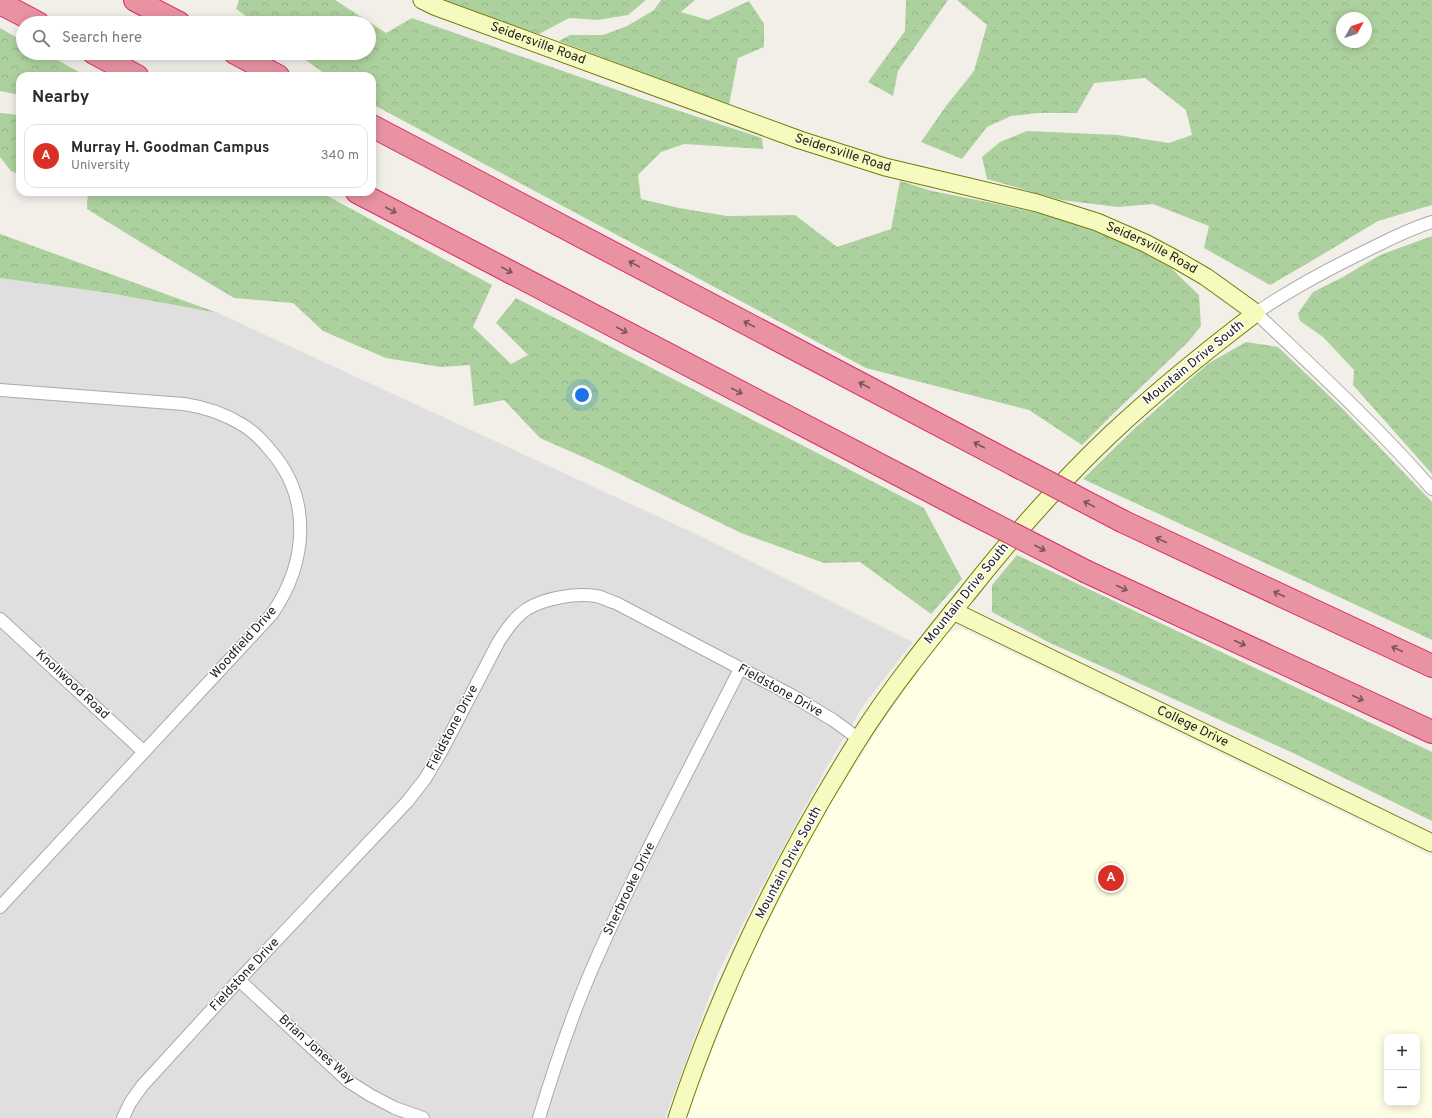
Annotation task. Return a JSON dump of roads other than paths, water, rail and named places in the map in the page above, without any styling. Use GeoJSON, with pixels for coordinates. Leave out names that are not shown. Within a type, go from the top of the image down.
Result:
{"type":"FeatureCollection","features":[{"type":"Feature","properties":{"kind":"highway"},"geometry":{"type":"LineString","coordinates":[[135,0],[166,16]]}},
{"type":"Feature","properties":{"kind":"highway"},"geometry":{"type":"LineString","coordinates":[[0,3],[25,16]]}},
{"type":"Feature","properties":{"kind":"highway"},"geometry":{"type":"LineString","coordinates":[[107,60],[130,72]]}},
{"type":"Feature","properties":{"kind":"highway"},"geometry":{"type":"LineString","coordinates":[[248,60],[271,72]]}},
{"type":"Feature","properties":{"kind":"highway"},"geometry":{"type":"LineString","coordinates":[[376,128],[1124,522],[1432,666]]}},
{"type":"Feature","properties":{"kind":"highway"},"geometry":{"type":"LineString","coordinates":[[365,196],[1087,572],[1432,732]]}},
{"type":"Feature","properties":{"kind":"street","name":"Seidersville Road"},"geometry":{"type":"LineString","coordinates":[[422,0],[434,6],[800,140],[885,167],[1037,203],[1097,222],[1139,240],[1175,259],[1213,281],[1256,313]]}},
{"type":"Feature","properties":{"kind":"street","name":"Mountain Drive South"},"geometry":{"type":"LineString","coordinates":[[677,1118],[687,1086],[718,1009],[755,925],[794,849],[859,739],[912,663],[1021,527],[1112,432],[1175,376],[1256,313],[1286,293],[1349,259],[1432,222]]}},
{"type":"Feature","properties":{"kind":"street"},"geometry":{"type":"LineString","coordinates":[[1256,313],[1408,461],[1432,489]]}},
{"type":"Feature","properties":{"kind":"street","name":"Woodfield Drive"},"geometry":{"type":"LineString","coordinates":[[0,390],[184,404],[205,408],[242,424],[277,458],[292,486],[300,516],[300,548],[291,581],[272,614],[0,907]]}},
{"type":"Feature","properties":{"kind":"street","name":"Fieldstone Drive"},"geometry":{"type":"LineString","coordinates":[[123,1118],[130,1103],[142,1086],[239,980],[407,802],[421,785],[441,752],[499,641],[518,616],[528,609],[543,602],[578,595],[597,596],[616,603],[793,696],[859,739]]}},
{"type":"Feature","properties":{"kind":"street","name":"College Drive"},"geometry":{"type":"LineString","coordinates":[[953,611],[1432,843]]}},
{"type":"Feature","properties":{"kind":"street","name":"Knollwood Road"},"geometry":{"type":"LineString","coordinates":[[0,619],[144,752]]}},
{"type":"Feature","properties":{"kind":"street","name":"Sherbrooke Drive"},"geometry":{"type":"LineString","coordinates":[[539,1118],[574,1014],[595,962],[646,855],[740,669]]}},
{"type":"Feature","properties":{"kind":"street","name":"Brian Jones Way"},"geometry":{"type":"LineString","coordinates":[[239,980],[348,1081],[395,1108],[423,1118]]}},
{"type":"Feature","properties":{"kind":"place","name":"Murray H. Goodman Campus"},"geometry":{"type":"Point","coordinates":[1111,878]}}]}
